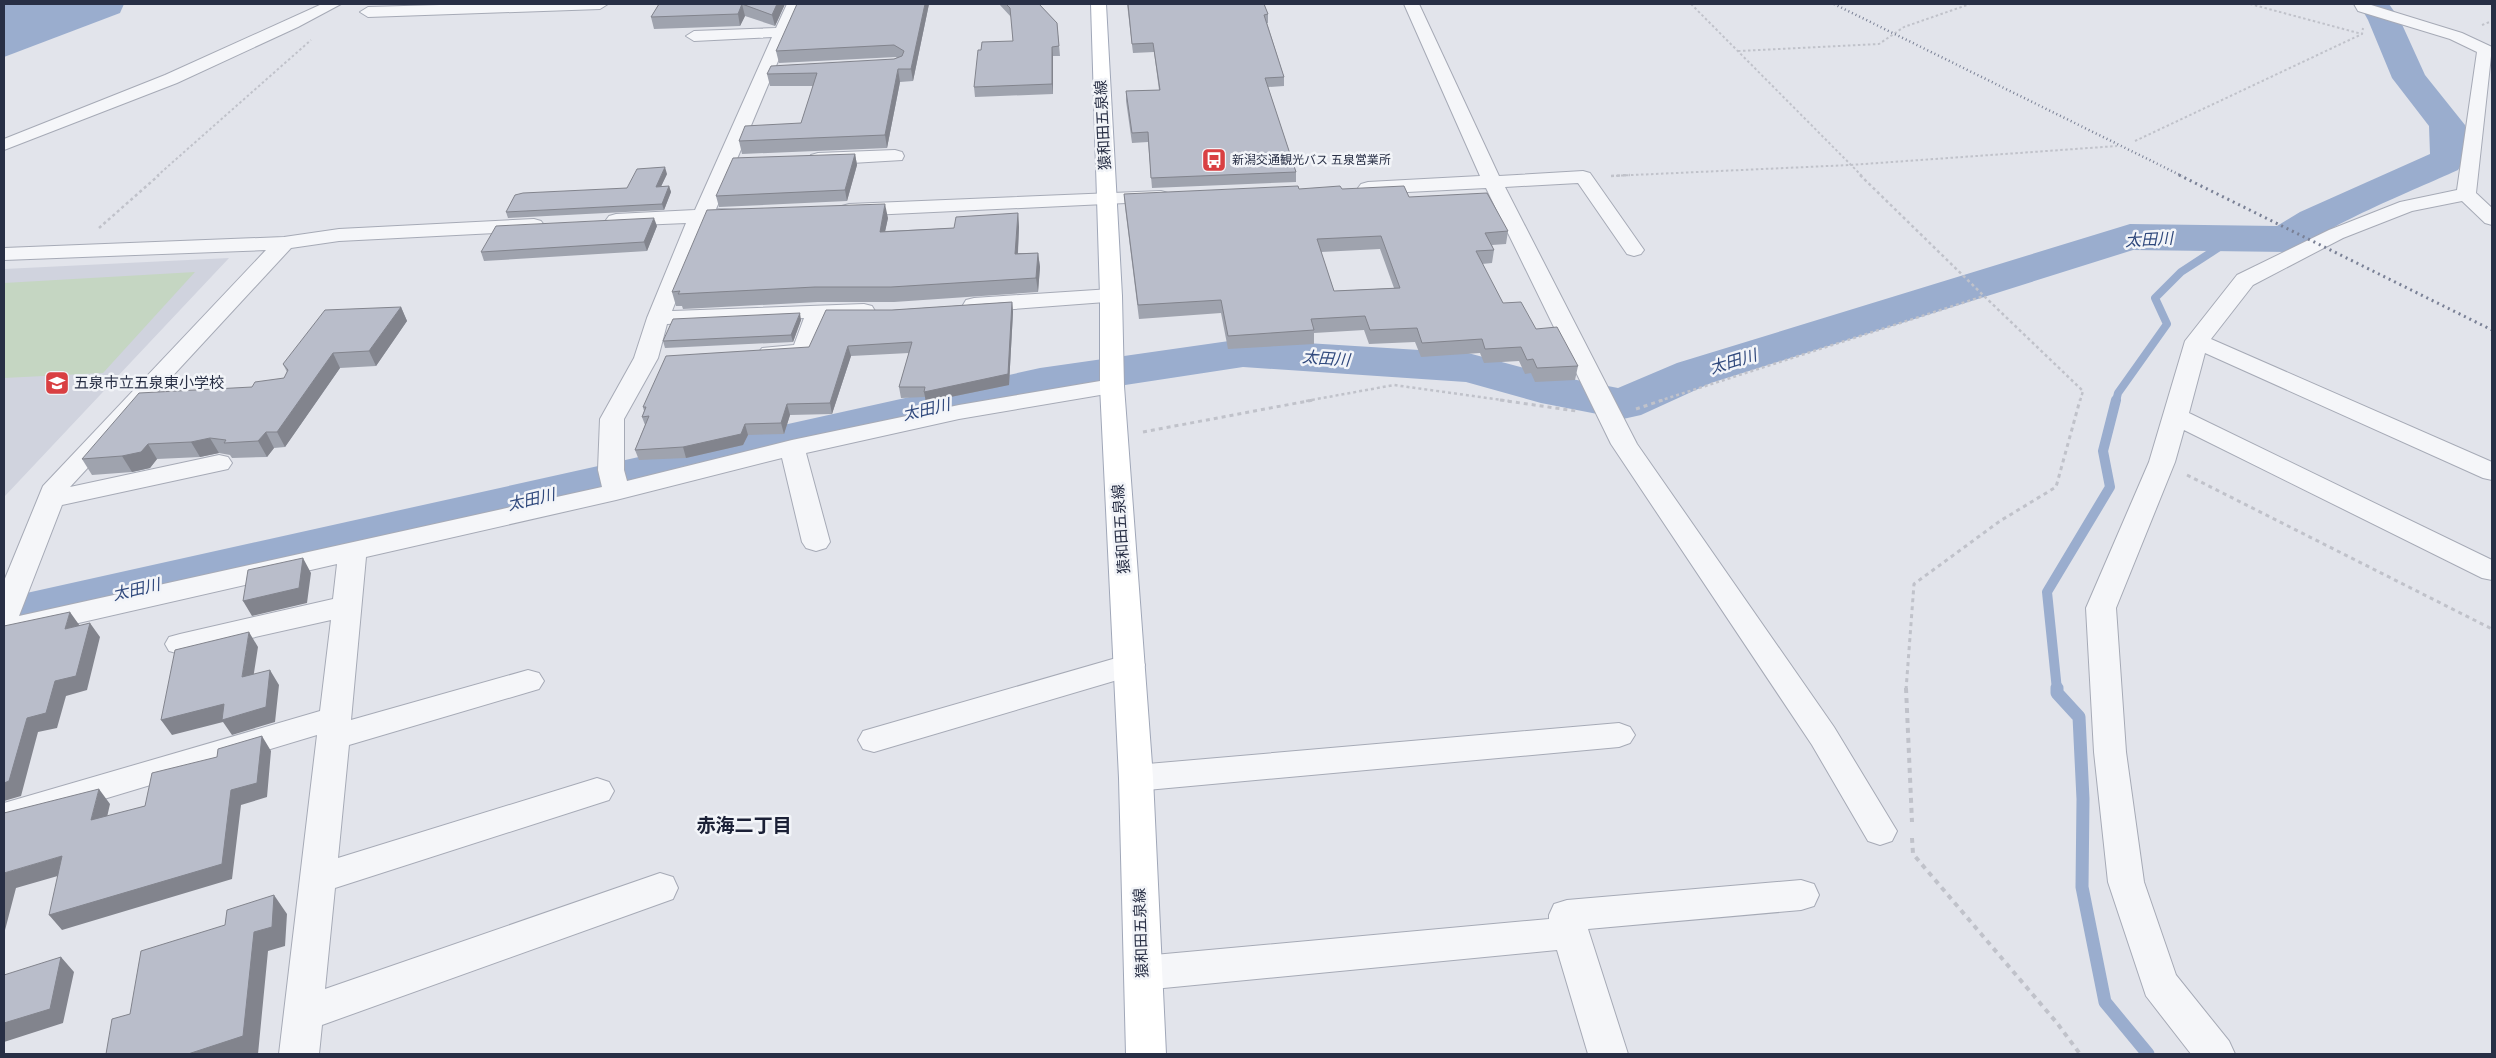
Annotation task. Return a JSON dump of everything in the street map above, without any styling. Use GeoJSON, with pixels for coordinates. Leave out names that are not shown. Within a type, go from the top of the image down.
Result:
{"type":"FeatureCollection","features":[{"type":"Feature","properties":{"kind":"main road","name":"猿和田五泉線"},"geometry":{"type":"LineString","coordinates":[[1098,4],[1111,296],[1112,375],[1136,778],[1146,1054]]}},
{"type":"Feature","properties":{"kind":"street"},"geometry":{"type":"LineString","coordinates":[[4,145],[153,86],[280,30],[333,4]]}},
{"type":"Feature","properties":{"kind":"street"},"geometry":{"type":"LineString","coordinates":[[368,12],[466,6],[600,4]]}},
{"type":"Feature","properties":{"kind":"street"},"geometry":{"type":"LineString","coordinates":[[614,481],[612,419],[656,358],[658,318],[700,216],[708,207],[794,4]]}},
{"type":"Feature","properties":{"kind":"street"},"geometry":{"type":"LineString","coordinates":[[1411,4],[1493,183],[1610,406],[1624,444],[1823,736],[1880,831]]}},
{"type":"Feature","properties":{"kind":"street"},"geometry":{"type":"LineString","coordinates":[[2364,6],[2456,36],[2489,52],[2466,194]]}},
{"type":"Feature","properties":{"kind":"street"},"geometry":{"type":"LineString","coordinates":[[694,36],[782,32]]}},
{"type":"Feature","properties":{"kind":"street"},"geometry":{"type":"LineString","coordinates":[[765,71],[784,70]]}},
{"type":"Feature","properties":{"kind":"street"},"geometry":{"type":"LineString","coordinates":[[796,159],[895,156]]}},
{"type":"Feature","properties":{"kind":"street"},"geometry":{"type":"LineString","coordinates":[[727,162],[747,161]]}},
{"type":"Feature","properties":{"kind":"street"},"geometry":{"type":"LineString","coordinates":[[1344,189],[1583,177],[1634,250]]}},
{"type":"Feature","properties":{"kind":"street"},"geometry":{"type":"LineString","coordinates":[[2466,194],[2492,219]]}},
{"type":"Feature","properties":{"kind":"street"},"geometry":{"type":"LineString","coordinates":[[2215,1054],[2160,984],[2126,882],[2110,752],[2101,608],[2162,462],[2197,341],[2245,280],[2354,227],[2407,206],[2466,194]]}},
{"type":"Feature","properties":{"kind":"street"},"geometry":{"type":"LineString","coordinates":[[829,211],[1176,197]]}},
{"type":"Feature","properties":{"kind":"street"},"geometry":{"type":"LineString","coordinates":[[592,222],[759,214]]}},
{"type":"Feature","properties":{"kind":"street"},"geometry":{"type":"LineString","coordinates":[[4,254],[284,243],[339,235],[554,224]]}},
{"type":"Feature","properties":{"kind":"street"},"geometry":{"type":"LineString","coordinates":[[5,619],[56,486],[284,243]]}},
{"type":"Feature","properties":{"kind":"street"},"geometry":{"type":"LineString","coordinates":[[953,307],[1111,296]]}},
{"type":"Feature","properties":{"kind":"street"},"geometry":{"type":"LineString","coordinates":[[658,318],[818,311],[885,311]]}},
{"type":"Feature","properties":{"kind":"street"},"geometry":{"type":"LineString","coordinates":[[744,354],[803,351],[818,311]]}},
{"type":"Feature","properties":{"kind":"street"},"geometry":{"type":"LineString","coordinates":[[2197,341],[2492,472]]}},
{"type":"Feature","properties":{"kind":"street"},"geometry":{"type":"LineString","coordinates":[[5,619],[353,551],[614,481],[792,448],[959,412],[1112,375]]}},
{"type":"Feature","properties":{"kind":"street"},"geometry":{"type":"LineString","coordinates":[[141,396],[169,394]]}},
{"type":"Feature","properties":{"kind":"street"},"geometry":{"type":"LineString","coordinates":[[2176,416],[2492,571]]}},
{"type":"Feature","properties":{"kind":"street"},"geometry":{"type":"LineString","coordinates":[[792,448],[816,542]]}},
{"type":"Feature","properties":{"kind":"street"},"geometry":{"type":"LineString","coordinates":[[51,499],[219,463]]}},
{"type":"Feature","properties":{"kind":"street"},"geometry":{"type":"LineString","coordinates":[[299,1054],[353,551]]}},
{"type":"Feature","properties":{"kind":"street"},"geometry":{"type":"LineString","coordinates":[[180,644],[348,606]]}},
{"type":"Feature","properties":{"kind":"street"},"geometry":{"type":"LineString","coordinates":[[874,740],[1130,665]]}},
{"type":"Feature","properties":{"kind":"street"},"geometry":{"type":"LineString","coordinates":[[4,816],[334,727],[528,682]]}},
{"type":"Feature","properties":{"kind":"street"},"geometry":{"type":"LineString","coordinates":[[1136,778],[1619,735]]}},
{"type":"Feature","properties":{"kind":"street"},"geometry":{"type":"LineString","coordinates":[[317,879],[597,791]]}},
{"type":"Feature","properties":{"kind":"street"},"geometry":{"type":"LineString","coordinates":[[302,1015],[660,888]]}},
{"type":"Feature","properties":{"kind":"street"},"geometry":{"type":"LineString","coordinates":[[1608,1054],[1570,933],[1567,915],[1801,895]]}},
{"type":"Feature","properties":{"kind":"street"},"geometry":{"type":"LineString","coordinates":[[1143,973],[1570,933]]}},
{"type":"Feature","properties":{"kind":"path"},"geometry":{"type":"LineString","coordinates":[[1691,4],[1850,165],[2083,391],[2056,487],[2000,521],[1914,584],[1906,684],[1912,826]]}},
{"type":"Feature","properties":{"kind":"path"},"geometry":{"type":"LineString","coordinates":[[1737,51],[1879,44],[1904,27],[1970,4]]}},
{"type":"Feature","properties":{"kind":"path"},"geometry":{"type":"LineString","coordinates":[[2250,4],[2362,34]]}},
{"type":"Feature","properties":{"kind":"path"},"geometry":{"type":"LineString","coordinates":[[2362,34],[2364,6]]}},
{"type":"Feature","properties":{"kind":"path"},"geometry":{"type":"LineString","coordinates":[[74,250],[305,47],[316,34]]}},
{"type":"Feature","properties":{"kind":"path"},"geometry":{"type":"LineString","coordinates":[[2135,141],[2362,34]]}},
{"type":"Feature","properties":{"kind":"path"},"geometry":{"type":"LineString","coordinates":[[1583,177],[1850,165],[2117,146]]}},
{"type":"Feature","properties":{"kind":"path"},"geometry":{"type":"LineString","coordinates":[[1115,437],[1394,385],[1610,406],[1984,296]]}},
{"type":"Feature","properties":{"kind":"path"},"geometry":{"type":"LineString","coordinates":[[2162,462],[2492,629]]}},
{"type":"Feature","properties":{"kind":"path"},"geometry":{"type":"LineString","coordinates":[[1912,836],[1913,854],[2057,1023],[2080,1054]]}},
{"type":"Feature","properties":{"kind":"shaded area","name":"五泉市立五泉東小学校"},"geometry":{"type":"Polygon","coordinates":[[[229,258],[4,497],[4,269],[229,258]]]}},
{"type":"Feature","properties":{"kind":"green space"},"geometry":{"type":"Polygon","coordinates":[[[195,272],[103,373],[4,378],[4,283],[195,272]]]}},
{"type":"Feature","properties":{"kind":"water"},"geometry":{"type":"Polygon","coordinates":[[[4,4],[124,4],[120,13],[4,57],[4,4]]]}},
{"type":"Feature","properties":{"kind":"building"},"geometry":{"type":"Polygon","coordinates":[[[659,4],[742,4],[738,14],[651,17],[659,4]]]}},
{"type":"Feature","properties":{"kind":"building"},"geometry":{"type":"Polygon","coordinates":[[[742,4],[777,4],[772,15],[742,4]]]}},
{"type":"Feature","properties":{"kind":"building"},"geometry":{"type":"Polygon","coordinates":[[[797,4],[925,4],[911,69],[898,69],[885,135],[739,141],[745,126],[801,123],[817,73],[767,74],[771,66],[894,59],[902,56],[904,51],[894,45],[776,51],[797,4]]]}},
{"type":"Feature","properties":{"kind":"building"},"geometry":{"type":"Polygon","coordinates":[[[1006,4],[1039,4],[1057,23],[1059,46],[1052,47],[1052,84],[974,87],[978,50],[981,50],[982,42],[1013,41],[1010,8],[1006,4]]]}},
{"type":"Feature","properties":{"kind":"building"},"geometry":{"type":"Polygon","coordinates":[[[1128,4],[1264,4],[1268,14],[1264,15],[1284,77],[1265,78],[1296,172],[1151,178],[1148,132],[1132,133],[1126,91],[1160,90],[1153,43],[1132,44],[1128,4]]]}},
{"type":"Feature","properties":{"kind":"building"},"geometry":{"type":"Polygon","coordinates":[[[855,154],[845,190],[716,196],[733,158],[855,154]]]}},
{"type":"Feature","properties":{"kind":"building"},"geometry":{"type":"Polygon","coordinates":[[[665,167],[656,187],[669,186],[662,204],[506,212],[515,195],[627,188],[637,169],[665,167]]]}},
{"type":"Feature","properties":{"kind":"building"},"geometry":{"type":"Polygon","coordinates":[[[1298,186],[1299,189],[1340,186],[1342,189],[1404,186],[1409,197],[1487,193],[1508,231],[1485,233],[1494,250],[1476,251],[1503,303],[1521,302],[1536,329],[1557,327],[1578,366],[1537,368],[1533,359],[1527,360],[1521,347],[1485,349],[1482,339],[1422,343],[1417,328],[1370,330],[1365,316],[1311,319],[1314,330],[1228,336],[1221,300],[1138,305],[1124,194],[1298,186]],[[1381,236],[1317,239],[1334,291],[1400,288],[1381,236]]]}},
{"type":"Feature","properties":{"kind":"building"},"geometry":{"type":"Polygon","coordinates":[[[885,204],[880,232],[954,228],[956,217],[1018,213],[1015,254],[1038,253],[1036,278],[891,287],[815,287],[678,294],[680,291],[672,292],[707,210],[885,204]]]}},
{"type":"Feature","properties":{"kind":"building"},"geometry":{"type":"Polygon","coordinates":[[[654,218],[644,242],[481,252],[496,226],[654,218]]]}},
{"type":"Feature","properties":{"kind":"building"},"geometry":{"type":"Polygon","coordinates":[[[1012,302],[1008,374],[924,392],[925,387],[899,387],[912,342],[848,346],[830,403],[787,404],[781,423],[745,424],[741,434],[683,447],[635,450],[649,416],[642,417],[646,407],[643,407],[666,356],[809,347],[826,310],[892,310],[1012,302]]]}},
{"type":"Feature","properties":{"kind":"building"},"geometry":{"type":"Polygon","coordinates":[[[401,307],[369,351],[333,353],[277,432],[266,432],[258,441],[224,443],[226,440],[210,438],[191,442],[148,444],[141,452],[122,456],[82,459],[139,393],[252,387],[255,382],[284,378],[288,370],[283,364],[325,310],[401,307]]]}},
{"type":"Feature","properties":{"kind":"building"},"geometry":{"type":"Polygon","coordinates":[[[800,313],[791,335],[663,341],[673,319],[800,313]]]}},
{"type":"Feature","properties":{"kind":"building"},"geometry":{"type":"Polygon","coordinates":[[[303,558],[299,588],[243,601],[248,570],[303,558]]]}},
{"type":"Feature","properties":{"kind":"building"},"geometry":{"type":"Polygon","coordinates":[[[70,612],[65,629],[90,623],[76,676],[55,681],[46,713],[27,718],[9,781],[4,783],[4,626],[70,612]]]}},
{"type":"Feature","properties":{"kind":"building"},"geometry":{"type":"Polygon","coordinates":[[[249,632],[242,677],[270,670],[266,707],[222,720],[224,704],[161,720],[175,650],[249,632]]]}},
{"type":"Feature","properties":{"kind":"building"},"geometry":{"type":"Polygon","coordinates":[[[262,736],[257,783],[231,790],[222,864],[49,915],[62,856],[4,873],[4,813],[99,789],[91,820],[145,806],[152,773],[217,757],[218,749],[262,736]]]}},
{"type":"Feature","properties":{"kind":"building"},"geometry":{"type":"Polygon","coordinates":[[[274,895],[272,927],[254,932],[243,1036],[188,1054],[106,1054],[112,1019],[130,1014],[141,951],[225,925],[227,910],[274,895]]]}},
{"type":"Feature","properties":{"kind":"building"},"geometry":{"type":"Polygon","coordinates":[[[61,957],[50,1009],[4,1023],[4,975],[61,957]]]}},
{"type":"Feature","properties":{"kind":"waterway","name":"太田川"},"geometry":{"type":"LineString","coordinates":[[4,619],[1040,383],[1243,353],[1468,368],[1541,388],[1623,404],[1694,373],[2130,237],[2257,237],[2289,239],[2293,233],[2315,221],[2444,162],[2449,154],[2447,125],[2409,78],[2384,20],[2374,4]]}},
{"type":"Feature","properties":{"kind":"waterway"},"geometry":{"type":"LineString","coordinates":[[2116,401],[2118,393],[2167,324],[2155,298],[2181,272],[2221,246],[2289,239]]}},
{"type":"Feature","properties":{"kind":"waterway"},"geometry":{"type":"LineString","coordinates":[[2057,690],[2047,592],[2110,487],[2103,451],[2116,400]]}},
{"type":"Feature","properties":{"kind":"waterway"},"geometry":{"type":"LineString","coordinates":[[2057,690],[2057,693],[2079,717],[2083,799],[2082,887],[2105,1002],[2148,1054]]}},
{"type":"Feature","properties":{"kind":"railway"},"geometry":{"type":"LineString","coordinates":[[1834,4],[2182,176]]}},
{"type":"Feature","properties":{"kind":"railway"},"geometry":{"type":"LineString","coordinates":[[2179,175],[2492,330]]}},
{"type":"Feature","properties":{"kind":"place","name":"新潟交通観光バス 五泉営業所"},"geometry":{"type":"Point","coordinates":[1214,160]}},
{"type":"Feature","properties":{"kind":"place","name":"五泉市立五泉東小学校"},"geometry":{"type":"Point","coordinates":[57,383]}},
{"type":"Feature","properties":{"kind":"district","name":"赤海二丁目"},"geometry":{"type":"Point","coordinates":[744,825]}}]}
